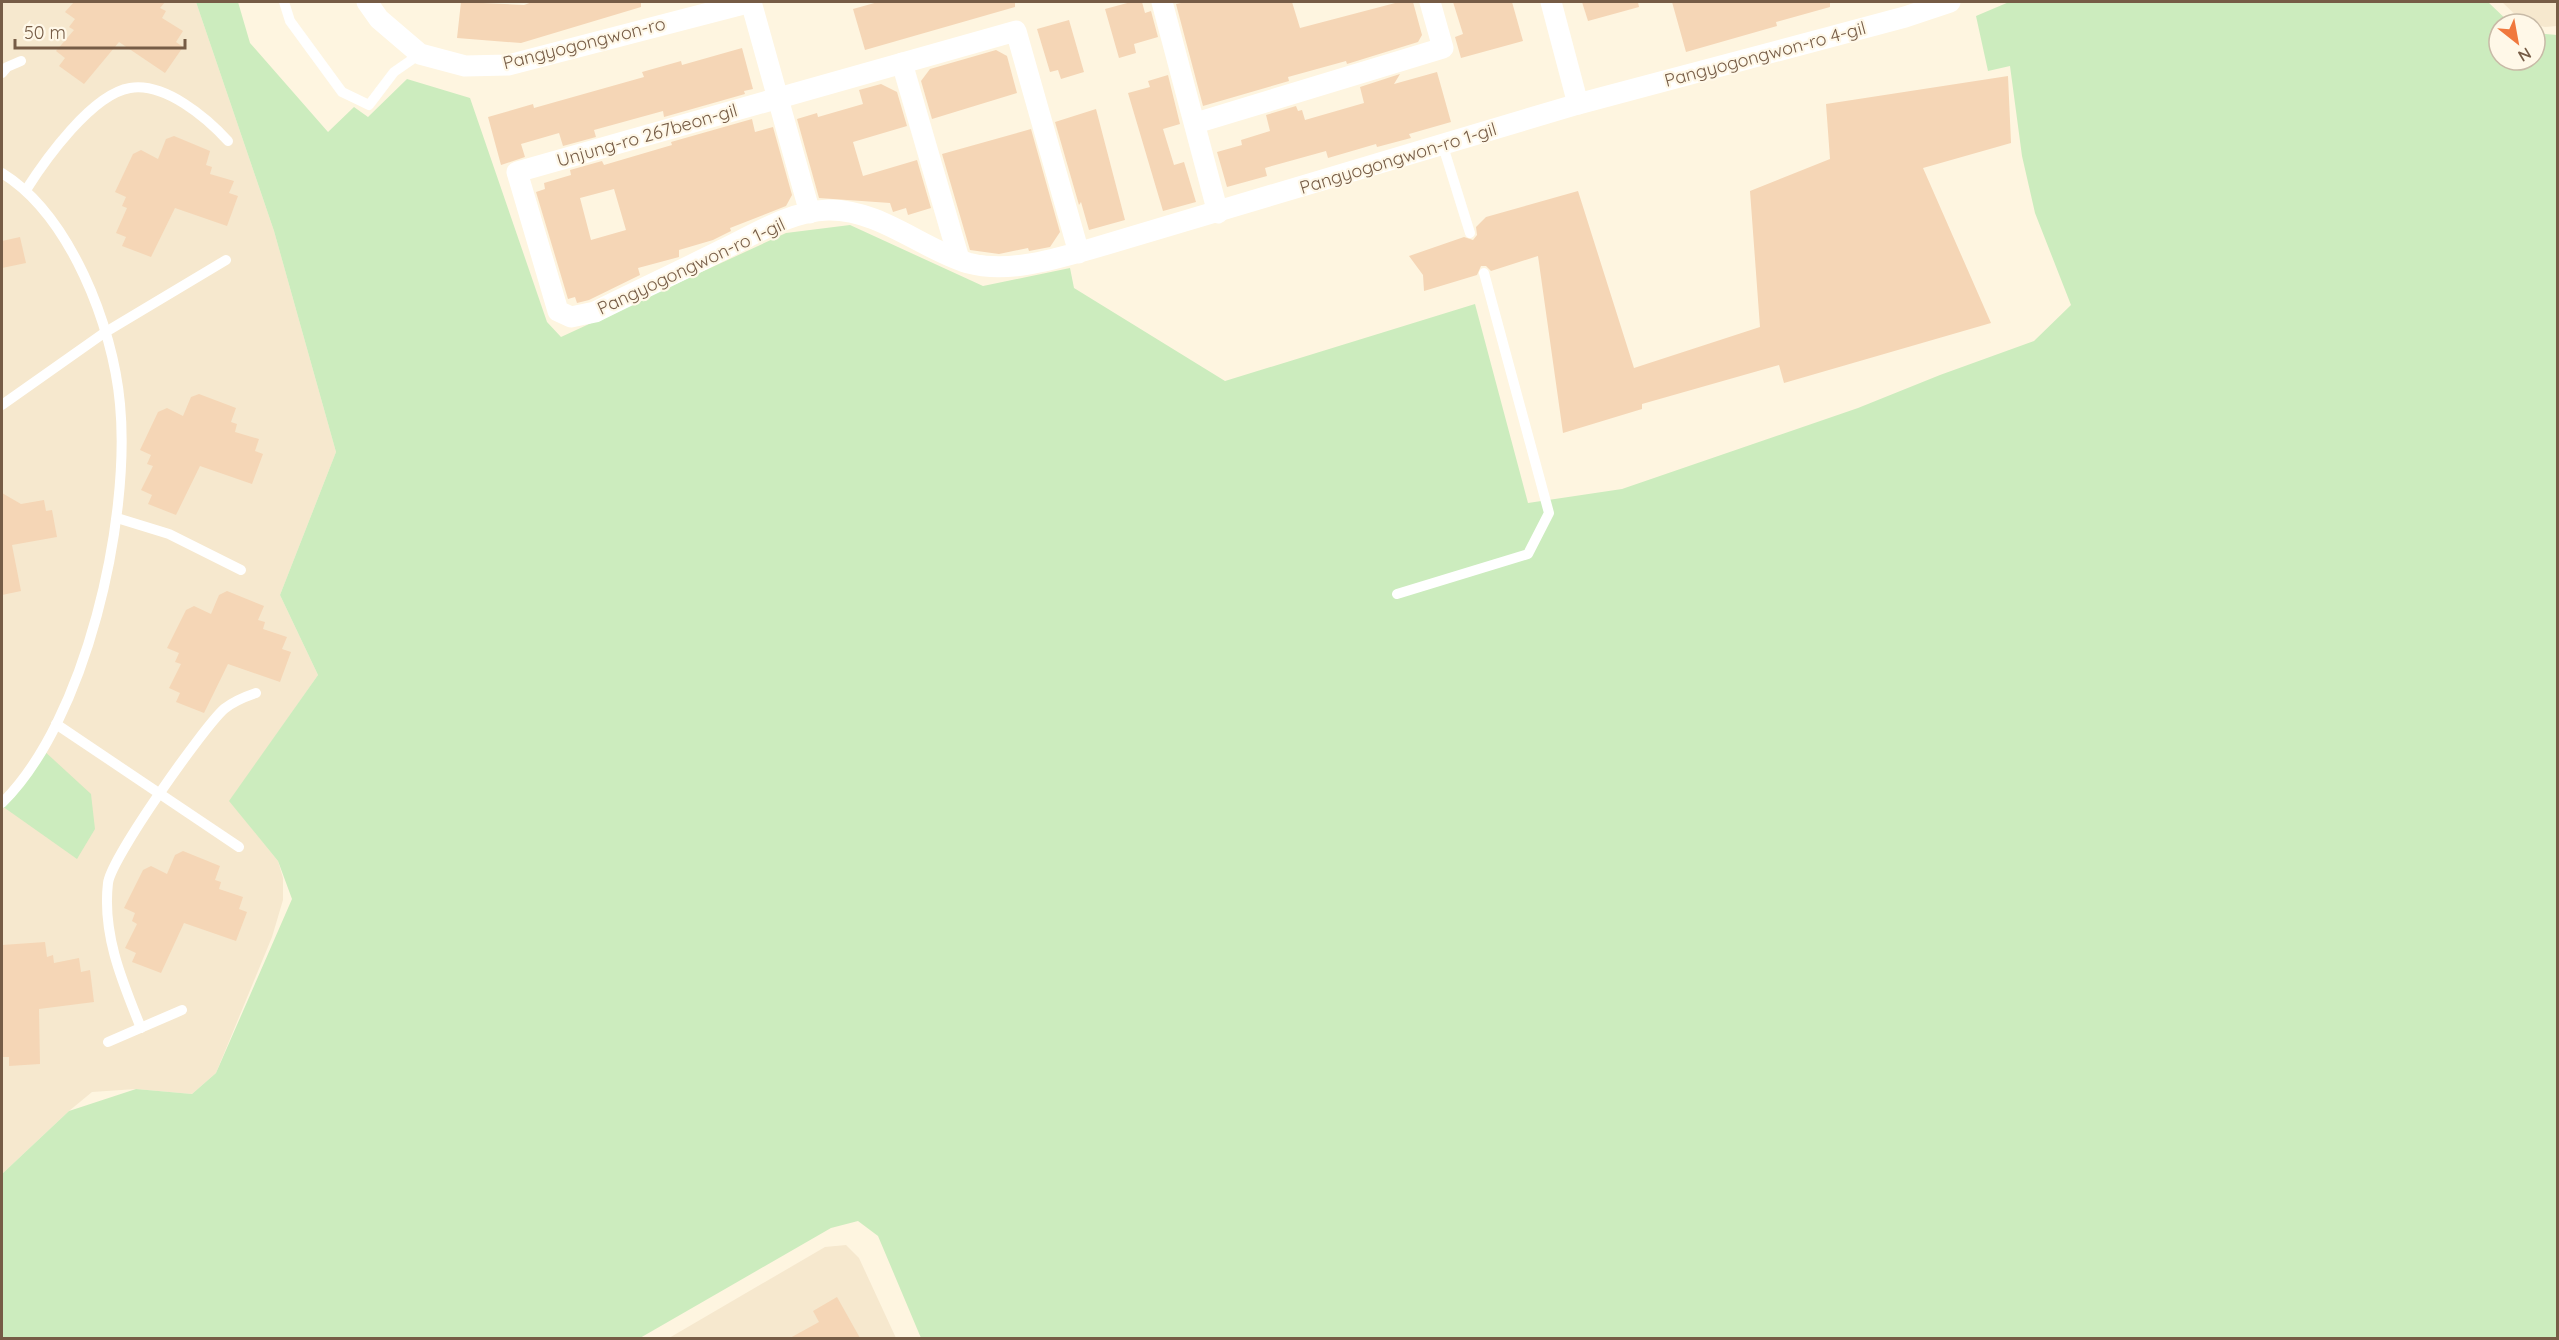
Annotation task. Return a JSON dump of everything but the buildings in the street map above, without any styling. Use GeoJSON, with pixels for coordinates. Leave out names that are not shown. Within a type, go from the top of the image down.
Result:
{"type":"FeatureCollection","features":[{"type":"Feature","properties":{"kind":"street","name":"Pangyogongwon-ro"},"geometry":{"type":"LineString","coordinates":[[367,2],[379,19],[420,54],[465,66],[508,65],[751,2],[810,213]]}},
{"type":"Feature","properties":{"kind":"street"},"geometry":{"type":"LineString","coordinates":[[1162,2],[1196,123],[1218,213]]}},
{"type":"Feature","properties":{"kind":"street"},"geometry":{"type":"LineString","coordinates":[[1196,123],[1443,48],[1430,2]]}},
{"type":"Feature","properties":{"kind":"street"},"geometry":{"type":"LineString","coordinates":[[1551,2],[1578,104]]}},
{"type":"Feature","properties":{"kind":"street","name":"Pangyogongwon-ro 4-gil"},"geometry":{"type":"LineString","coordinates":[[1578,104],[1903,9],[1950,2]]}},
{"type":"Feature","properties":{"kind":"street"},"geometry":{"type":"LineString","coordinates":[[778,97],[1016,31],[1079,253]]}},
{"type":"Feature","properties":{"kind":"street"},"geometry":{"type":"LineString","coordinates":[[902,63],[959,260]]}},
{"type":"Feature","properties":{"kind":"street","name":"Unjung-ro 267beon-gil"},"geometry":{"type":"LineString","coordinates":[[517,172],[778,97]]}},
{"type":"Feature","properties":{"kind":"street","name":"Pangyogongwon-ro 1-gil"},"geometry":{"type":"LineString","coordinates":[[517,172],[558,310],[571,317],[595,312],[779,222],[810,213],[828,210],[865,217],[959,260],[993,266],[1020,265],[1079,253],[1218,213],[1442,143],[1578,104]]}},
{"type":"Feature","properties":{"kind":"lane"},"geometry":{"type":"LineString","coordinates":[[284,2],[290,21],[342,92],[369,105],[394,72],[420,54]]}},
{"type":"Feature","properties":{"kind":"lane"},"geometry":{"type":"LineString","coordinates":[[2,73],[7,67],[21,61]]}},
{"type":"Feature","properties":{"kind":"lane"},"geometry":{"type":"LineString","coordinates":[[26,190],[41,166],[94,108],[129,88],[148,89],[190,107],[210,122],[228,141]]}},
{"type":"Feature","properties":{"kind":"lane"},"geometry":{"type":"LineString","coordinates":[[1442,143],[1470,233]]}},
{"type":"Feature","properties":{"kind":"lane"},"geometry":{"type":"LineString","coordinates":[[2,173],[26,190],[42,207],[69,246],[84,277],[104,333],[120,406],[117,518],[106,578],[94,621],[82,660],[56,724],[16,789],[2,803]]}},
{"type":"Feature","properties":{"kind":"lane"},"geometry":{"type":"LineString","coordinates":[[2,405],[104,333],[226,260]]}},
{"type":"Feature","properties":{"kind":"lane"},"geometry":{"type":"LineString","coordinates":[[1397,594],[1528,554],[1549,513],[1484,273]]}},
{"type":"Feature","properties":{"kind":"lane"},"geometry":{"type":"LineString","coordinates":[[117,518],[169,534],[242,570]]}},
{"type":"Feature","properties":{"kind":"lane"},"geometry":{"type":"LineString","coordinates":[[141,1028],[126,992],[110,939],[106,915],[108,880],[126,844],[210,724],[240,698],[256,693]]}},
{"type":"Feature","properties":{"kind":"lane"},"geometry":{"type":"LineString","coordinates":[[56,724],[239,847]]}},
{"type":"Feature","properties":{"kind":"lane"},"geometry":{"type":"LineString","coordinates":[[108,1042],[182,1010]]}},
{"type":"Feature","properties":{"kind":"shaded area"},"geometry":{"type":"Polygon","coordinates":[[[2,2],[196,2],[274,231],[336,452],[280,595],[318,675],[230,801],[278,861],[283,878],[283,900],[272,937],[216,1073],[192,1094],[136,1089],[92,1092],[2,1174],[2,2]]]}},
{"type":"Feature","properties":{"kind":"shaded area"},"geometry":{"type":"Polygon","coordinates":[[[2502,2],[2557,2],[2557,26],[2547,27],[2547,12],[2512,12],[2502,2]]]}},
{"type":"Feature","properties":{"kind":"shaded area"},"geometry":{"type":"Polygon","coordinates":[[[846,1245],[859,1258],[896,1338],[669,1338],[825,1247],[846,1245]]]}},
{"type":"Feature","properties":{"kind":"green space"},"geometry":{"type":"Polygon","coordinates":[[[196,2],[238,2],[250,43],[328,132],[354,107],[368,117],[407,79],[470,98],[547,322],[561,337],[786,233],[850,225],[983,286],[1070,268],[1074,288],[1225,381],[1475,304],[1528,503],[1622,489],[1858,408],[2034,341],[2071,305],[2035,213],[2022,156],[2010,66],[1988,71],[1976,16],[2009,2],[2488,2],[2498,12],[2487,12],[2487,72],[2547,72],[2547,34],[2557,35],[2557,1338],[921,1338],[878,1236],[858,1221],[831,1228],[640,1338],[2,1338],[2,1174],[69,1111],[136,1089],[192,1094],[216,1073],[292,899],[278,861],[229,801],[318,675],[280,595],[336,452],[274,231],[196,2]]]}},
{"type":"Feature","properties":{"kind":"green space"},"geometry":{"type":"Polygon","coordinates":[[[42,749],[91,794],[95,829],[77,859],[2,806],[42,749]]]}}]}
